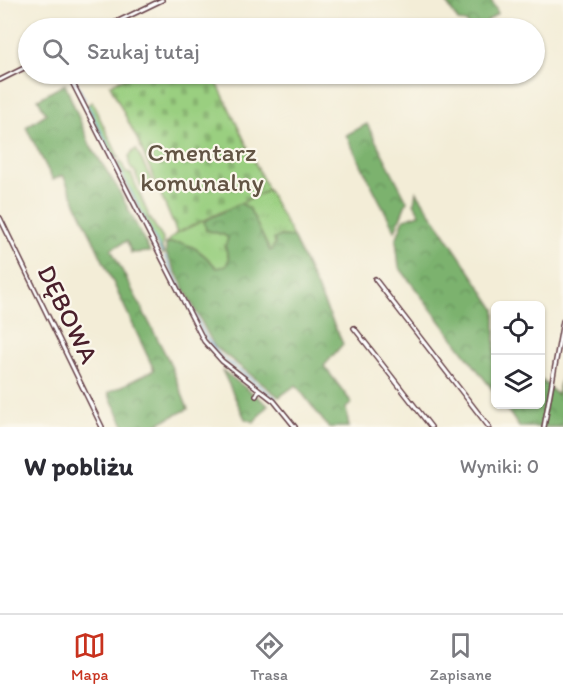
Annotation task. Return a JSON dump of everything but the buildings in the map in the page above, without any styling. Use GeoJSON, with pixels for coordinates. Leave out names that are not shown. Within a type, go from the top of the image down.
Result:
{"type":"FeatureCollection","features":[{"type":"Feature","properties":{"kind":"street"},"geometry":{"type":"LineString","coordinates":[[125,18],[162,0]]}},
{"type":"Feature","properties":{"kind":"street"},"geometry":{"type":"LineString","coordinates":[[0,80],[18,71]]}},
{"type":"Feature","properties":{"kind":"street"},"geometry":{"type":"LineString","coordinates":[[73,84],[185,298],[204,341],[212,352],[278,405],[295,427]]}},
{"type":"Feature","properties":{"kind":"street","name":"DĘBOWA"},"geometry":{"type":"LineString","coordinates":[[0,218],[102,427]]}},
{"type":"Feature","properties":{"kind":"street"},"geometry":{"type":"LineString","coordinates":[[375,279],[489,427]]}},
{"type":"Feature","properties":{"kind":"street"},"geometry":{"type":"LineString","coordinates":[[544,427],[563,321]]}},
{"type":"Feature","properties":{"kind":"street"},"geometry":{"type":"LineString","coordinates":[[354,328],[431,427]]}},
{"type":"Feature","properties":{"kind":"street"},"geometry":{"type":"LineString","coordinates":[[256,396],[260,390]]}},
{"type":"Feature","properties":{"kind":"green space"},"geometry":{"type":"Polygon","coordinates":[[[445,0],[491,0],[498,13],[491,18],[456,18],[445,0]]]}},
{"type":"Feature","properties":{"kind":"green space"},"geometry":{"type":"Polygon","coordinates":[[[65,84],[90,145],[117,187],[150,252],[131,253],[127,241],[111,249],[169,361],[188,409],[151,427],[125,427],[108,393],[154,370],[63,175],[53,180],[26,127],[46,114],[38,99],[65,84]]]}},
{"type":"Feature","properties":{"kind":"green space","name":"Cmentarz komunalny"},"geometry":{"type":"Polygon","coordinates":[[[218,84],[268,190],[177,233],[140,145],[110,85],[218,84]]]}},
{"type":"Feature","properties":{"kind":"green space"},"geometry":{"type":"Polygon","coordinates":[[[92,102],[119,158],[114,159],[86,106],[92,102]]]}},
{"type":"Feature","properties":{"kind":"green space"},"geometry":{"type":"Polygon","coordinates":[[[367,124],[407,201],[395,231],[346,135],[367,124]]]}},
{"type":"Feature","properties":{"kind":"green space"},"geometry":{"type":"Polygon","coordinates":[[[136,149],[153,183],[145,185],[144,188],[141,187],[129,161],[129,156],[136,149]]]}},
{"type":"Feature","properties":{"kind":"green space"},"geometry":{"type":"Polygon","coordinates":[[[121,161],[126,173],[131,174],[148,218],[163,239],[164,254],[117,165],[121,161]]]}},
{"type":"Feature","properties":{"kind":"green space"},"geometry":{"type":"Polygon","coordinates":[[[268,190],[293,237],[281,236],[270,252],[249,208],[206,230],[229,238],[225,246],[229,259],[226,266],[217,268],[195,248],[188,245],[166,244],[176,233],[268,190]]]}},
{"type":"Feature","properties":{"kind":"green space"},"geometry":{"type":"Polygon","coordinates":[[[416,191],[491,303],[491,388],[399,267],[396,240],[404,219],[420,214],[414,203],[416,191]]]}},
{"type":"Feature","properties":{"kind":"green space"},"geometry":{"type":"Polygon","coordinates":[[[240,203],[249,208],[270,251],[275,244],[274,239],[281,236],[293,237],[343,344],[324,366],[352,403],[346,408],[349,427],[328,427],[296,385],[279,397],[214,346],[166,253],[166,244],[182,243],[195,248],[217,268],[226,266],[229,259],[225,246],[228,238],[206,230],[204,221],[240,203]]]}},
{"type":"Feature","properties":{"kind":"green space"},"geometry":{"type":"Polygon","coordinates":[[[222,370],[268,405],[254,422],[245,419],[222,370]]]}},
{"type":"Feature","properties":{"kind":"green space"},"geometry":{"type":"Polygon","coordinates":[[[563,371],[563,427],[519,427],[507,409],[545,409],[545,383],[557,395],[563,371]]]}},
{"type":"Feature","properties":{"kind":"waterway"},"geometry":{"type":"LineString","coordinates":[[77,84],[85,100]]}},
{"type":"Feature","properties":{"kind":"waterway"},"geometry":{"type":"LineString","coordinates":[[88,105],[115,159]]}},
{"type":"Feature","properties":{"kind":"waterway"},"geometry":{"type":"LineString","coordinates":[[117,164],[162,253]]}},
{"type":"Feature","properties":{"kind":"waterway"},"geometry":{"type":"LineString","coordinates":[[165,257],[184,296]]}},
{"type":"Feature","properties":{"kind":"waterway"},"geometry":{"type":"LineString","coordinates":[[187,300],[206,338],[219,355],[275,398]]}}]}
